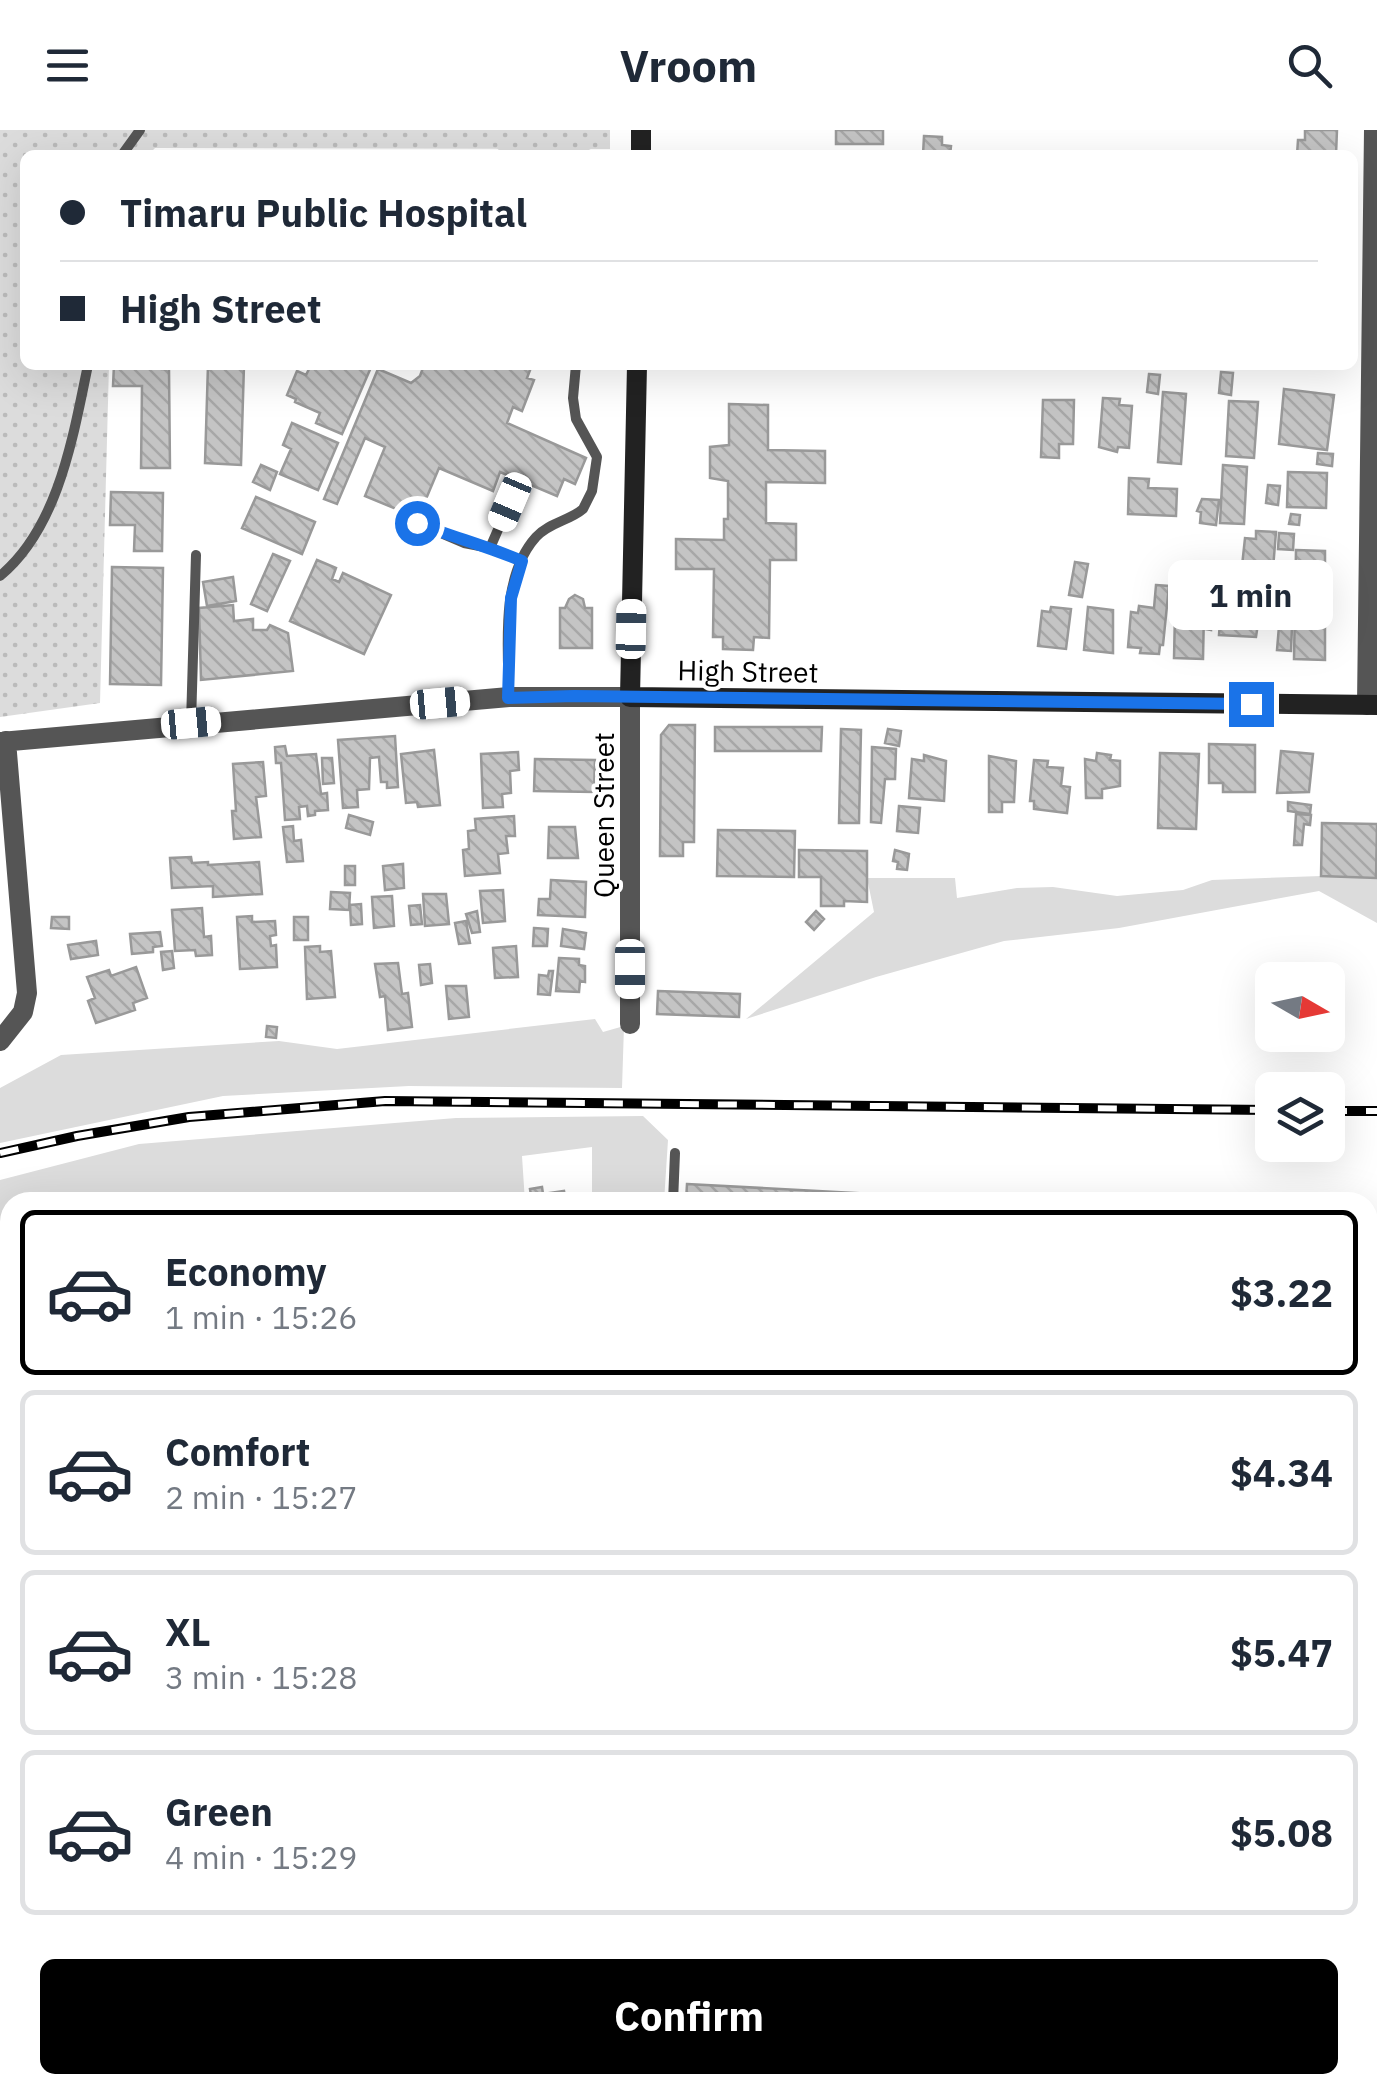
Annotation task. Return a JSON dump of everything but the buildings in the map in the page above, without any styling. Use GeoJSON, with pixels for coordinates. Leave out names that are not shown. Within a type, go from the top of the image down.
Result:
{"type":"FeatureCollection","features":[{"type":"Feature","properties":{"kind":"street"},"geometry":{"type":"LineString","coordinates":[[1372,705],[1367,346],[1374,130]]}},
{"type":"Feature","properties":{"kind":"street","name":"Queen Street"},"geometry":{"type":"LineString","coordinates":[[630,1024],[630,697],[637,370]]}},
{"type":"Feature","properties":{"kind":"street","name":"High Street"},"geometry":{"type":"LineString","coordinates":[[3,741],[508,698],[1372,705]]}},
{"type":"Feature","properties":{"kind":"street"},"geometry":{"type":"LineString","coordinates":[[0,1042],[23,1012],[26,994],[3,741]]}},
{"type":"Feature","properties":{"kind":"lane"},"geometry":{"type":"LineString","coordinates":[[0,576],[22,554],[49,507],[87,370]]}},
{"type":"Feature","properties":{"kind":"lane"},"geometry":{"type":"LineString","coordinates":[[508,698],[511,598],[522,561],[538,534],[577,514],[592,491],[597,457],[576,418],[576,370]]}},
{"type":"Feature","properties":{"kind":"lane"},"geometry":{"type":"LineString","coordinates":[[490,548],[510,502]]}},
{"type":"Feature","properties":{"kind":"lane"},"geometry":{"type":"LineString","coordinates":[[417,523],[522,561]]}},
{"type":"Feature","properties":{"kind":"lane"},"geometry":{"type":"LineString","coordinates":[[191,723],[196,556]]}},
{"type":"Feature","properties":{"kind":"lane"},"geometry":{"type":"LineString","coordinates":[[673,1192],[675,1153]]}},
{"type":"Feature","properties":{"kind":"green space"},"geometry":{"type":"Polygon","coordinates":[[[0,130],[610,130],[610,149],[20,150],[20,370],[109,370],[100,703],[0,717],[0,130]]]}},
{"type":"Feature","properties":{"kind":"green space"},"geometry":{"type":"Polygon","coordinates":[[[600,143],[588,150],[499,150],[494,146],[600,143]]]}},
{"type":"Feature","properties":{"kind":"green space"},"geometry":{"type":"Polygon","coordinates":[[[867,878],[955,878],[957,898],[1017,888],[1053,887],[1117,896],[1183,890],[1212,880],[1377,878],[1377,923],[1319,891],[1119,928],[1004,941],[746,1019],[874,912],[867,878]]]}},
{"type":"Feature","properties":{"kind":"green space"},"geometry":{"type":"Polygon","coordinates":[[[595,1019],[603,1032],[624,1026],[622,1088],[409,1086],[223,1096],[0,1143],[0,1088],[61,1055],[279,1041],[337,1049],[595,1019]]]}},
{"type":"Feature","properties":{"kind":"green space"},"geometry":{"type":"Polygon","coordinates":[[[643,1116],[668,1140],[665,1192],[592,1192],[592,1147],[522,1156],[524,1192],[0,1192],[0,1180],[139,1144],[456,1118],[643,1116]]]}},
{"type":"Feature","properties":{"kind":"railway"},"geometry":{"type":"LineString","coordinates":[[0,1153],[189,1117],[385,1101],[1255,1110]]}},
{"type":"Feature","properties":{"kind":"railway"},"geometry":{"type":"LineString","coordinates":[[1345,1111],[1377,1111]]}},
{"type":"Feature","properties":{"kind":"route"},"geometry":{"type":"LineString","coordinates":[[417,523],[522,561],[511,598],[508,698],[1251,704]]}}]}
